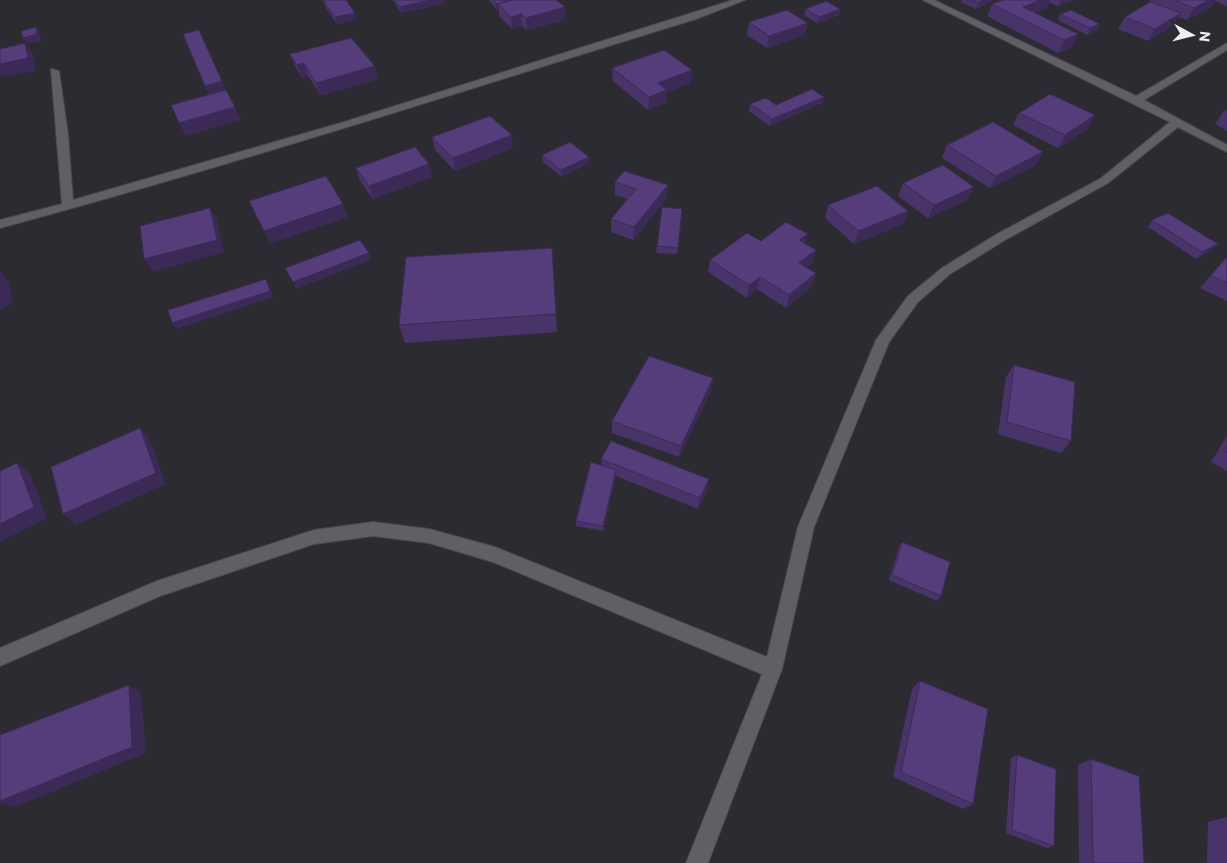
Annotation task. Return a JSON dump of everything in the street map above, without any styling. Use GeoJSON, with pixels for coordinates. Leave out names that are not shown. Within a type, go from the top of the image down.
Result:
{"type":"FeatureCollection","features":[{"type":"Feature","properties":{"kind":"street"},"geometry":{"type":"LineString","coordinates":[[0,224],[68,206],[693,17],[741,0]]}},
{"type":"Feature","properties":{"kind":"street"},"geometry":{"type":"LineString","coordinates":[[927,0],[1136,100],[1227,149]]}},
{"type":"Feature","properties":{"kind":"street"},"geometry":{"type":"LineString","coordinates":[[1136,100],[1209,59],[1227,46]]}},
{"type":"Feature","properties":{"kind":"street"},"geometry":{"type":"LineString","coordinates":[[54,71],[63,135],[68,206]]}},
{"type":"Feature","properties":{"kind":"street"},"geometry":{"type":"LineString","coordinates":[[697,863],[773,669],[806,527],[883,340],[913,299],[954,266],[1001,237],[1104,181],[1177,122]]}},
{"type":"Feature","properties":{"kind":"street"},"geometry":{"type":"LineString","coordinates":[[0,657],[157,589],[314,537],[373,529],[429,536],[495,555],[773,669]]}},
{"type":"Feature","properties":{"kind":"building"},"geometry":{"type":"Polygon","coordinates":[[[323,0],[346,0],[355,13],[335,17],[323,0]]]}},
{"type":"Feature","properties":{"kind":"building"},"geometry":{"type":"Polygon","coordinates":[[[395,0],[430,0],[400,7],[395,0]]]}},
{"type":"Feature","properties":{"kind":"building"},"geometry":{"type":"Polygon","coordinates":[[[493,0],[512,0],[496,4],[493,0]]]}},
{"type":"Feature","properties":{"kind":"building"},"geometry":{"type":"Polygon","coordinates":[[[513,0],[556,0],[565,7],[526,18],[521,14],[511,17],[498,4],[513,0]]]}},
{"type":"Feature","properties":{"kind":"building"},"geometry":{"type":"Polygon","coordinates":[[[972,0],[984,0],[978,3],[972,0]]]}},
{"type":"Feature","properties":{"kind":"building"},"geometry":{"type":"Polygon","coordinates":[[[1003,0],[1041,0],[1023,7],[1078,34],[1064,40],[992,4],[1003,0]]]}},
{"type":"Feature","properties":{"kind":"building"},"geometry":{"type":"Polygon","coordinates":[[[1174,0],[1209,0],[1194,8],[1174,0]]]}},
{"type":"Feature","properties":{"kind":"building"},"geometry":{"type":"Polygon","coordinates":[[[826,1],[840,9],[819,17],[806,9],[826,1]]]}},
{"type":"Feature","properties":{"kind":"building"},"geometry":{"type":"Polygon","coordinates":[[[1150,2],[1181,13],[1155,29],[1125,17],[1150,2]]]}},
{"type":"Feature","properties":{"kind":"building"},"geometry":{"type":"Polygon","coordinates":[[[787,10],[808,23],[769,36],[749,22],[787,10]]]}},
{"type":"Feature","properties":{"kind":"building"},"geometry":{"type":"Polygon","coordinates":[[[1071,10],[1100,24],[1090,28],[1060,14],[1071,10]]]}},
{"type":"Feature","properties":{"kind":"building"},"geometry":{"type":"Polygon","coordinates":[[[36,27],[37,34],[23,38],[21,31],[36,27]]]}},
{"type":"Feature","properties":{"kind":"building"},"geometry":{"type":"Polygon","coordinates":[[[199,30],[222,81],[205,86],[183,34],[199,30]]]}},
{"type":"Feature","properties":{"kind":"building"},"geometry":{"type":"Polygon","coordinates":[[[351,38],[375,66],[316,83],[304,63],[297,65],[290,54],[351,38]]]}},
{"type":"Feature","properties":{"kind":"building"},"geometry":{"type":"Polygon","coordinates":[[[25,43],[28,58],[0,64],[0,49],[25,43]]]}},
{"type":"Feature","properties":{"kind":"building"},"geometry":{"type":"Polygon","coordinates":[[[664,50],[692,70],[658,83],[667,90],[649,97],[612,68],[664,50]]]}},
{"type":"Feature","properties":{"kind":"building"},"geometry":{"type":"Polygon","coordinates":[[[812,89],[824,97],[772,119],[750,104],[766,98],[776,105],[812,89]]]}},
{"type":"Feature","properties":{"kind":"building"},"geometry":{"type":"Polygon","coordinates":[[[226,90],[235,107],[179,123],[171,105],[226,90]]]}},
{"type":"Feature","properties":{"kind":"building"},"geometry":{"type":"Polygon","coordinates":[[[1050,94],[1095,115],[1065,135],[1019,113],[1050,94]]]}},
{"type":"Feature","properties":{"kind":"building"},"geometry":{"type":"Polygon","coordinates":[[[490,116],[512,135],[453,158],[432,137],[490,116]]]}},
{"type":"Feature","properties":{"kind":"building"},"geometry":{"type":"Polygon","coordinates":[[[993,122],[1043,152],[996,176],[947,145],[993,122]]]}},
{"type":"Feature","properties":{"kind":"building"},"geometry":{"type":"Polygon","coordinates":[[[570,142],[589,157],[561,170],[542,155],[570,142]]]}},
{"type":"Feature","properties":{"kind":"building"},"geometry":{"type":"Polygon","coordinates":[[[415,147],[429,164],[369,186],[356,168],[415,147]]]}},
{"type":"Feature","properties":{"kind":"building"},"geometry":{"type":"Polygon","coordinates":[[[943,165],[974,187],[934,205],[903,183],[943,165]]]}},
{"type":"Feature","properties":{"kind":"building"},"geometry":{"type":"Polygon","coordinates":[[[624,171],[668,185],[634,227],[611,219],[636,189],[615,182],[624,171]]]}},
{"type":"Feature","properties":{"kind":"building"},"geometry":{"type":"Polygon","coordinates":[[[326,176],[343,204],[264,231],[249,201],[326,176]]]}},
{"type":"Feature","properties":{"kind":"building"},"geometry":{"type":"Polygon","coordinates":[[[877,186],[908,211],[858,231],[828,205],[877,186]]]}},
{"type":"Feature","properties":{"kind":"building"},"geometry":{"type":"Polygon","coordinates":[[[662,207],[682,209],[678,248],[657,246],[662,207]]]}},
{"type":"Feature","properties":{"kind":"building"},"geometry":{"type":"Polygon","coordinates":[[[210,208],[217,240],[144,259],[140,226],[210,208]]]}},
{"type":"Feature","properties":{"kind":"building"},"geometry":{"type":"Polygon","coordinates":[[[1168,213],[1218,244],[1202,252],[1152,220],[1168,213]]]}},
{"type":"Feature","properties":{"kind":"building"},"geometry":{"type":"Polygon","coordinates":[[[786,222],[808,234],[799,240],[816,250],[799,263],[816,273],[789,295],[760,277],[749,285],[710,260],[747,233],[761,241],[786,222]]]}},
{"type":"Feature","properties":{"kind":"building"},"geometry":{"type":"Polygon","coordinates":[[[360,240],[369,253],[293,282],[285,268],[360,240]]]}},
{"type":"Feature","properties":{"kind":"building"},"geometry":{"type":"Polygon","coordinates":[[[552,248],[556,314],[399,325],[406,257],[552,248]]]}},
{"type":"Feature","properties":{"kind":"building"},"geometry":{"type":"Polygon","coordinates":[[[1227,257],[1227,283],[1211,275],[1227,257]]]}},
{"type":"Feature","properties":{"kind":"building"},"geometry":{"type":"Polygon","coordinates":[[[266,279],[270,291],[172,323],[168,310],[266,279]]]}},
{"type":"Feature","properties":{"kind":"building"},"geometry":{"type":"Polygon","coordinates":[[[649,356],[713,378],[681,446],[612,421],[649,356]]]}},
{"type":"Feature","properties":{"kind":"building"},"geometry":{"type":"Polygon","coordinates":[[[1014,365],[1075,382],[1071,441],[1007,422],[1014,365]]]}},
{"type":"Feature","properties":{"kind":"building"},"geometry":{"type":"Polygon","coordinates":[[[140,428],[156,473],[63,514],[51,467],[140,428]]]}},
{"type":"Feature","properties":{"kind":"building"},"geometry":{"type":"Polygon","coordinates":[[[611,441],[709,479],[700,498],[601,459],[611,441]]]}},
{"type":"Feature","properties":{"kind":"building"},"geometry":{"type":"Polygon","coordinates":[[[591,462],[616,470],[603,526],[576,521],[591,462]]]}},
{"type":"Feature","properties":{"kind":"building"},"geometry":{"type":"Polygon","coordinates":[[[17,463],[34,507],[0,524],[0,471],[17,463]]]}},
{"type":"Feature","properties":{"kind":"building"},"geometry":{"type":"Polygon","coordinates":[[[902,542],[950,562],[941,596],[892,575],[902,542]]]}},
{"type":"Feature","properties":{"kind":"building"},"geometry":{"type":"Polygon","coordinates":[[[920,681],[988,709],[973,804],[901,772],[920,681]]]}},
{"type":"Feature","properties":{"kind":"building"},"geometry":{"type":"Polygon","coordinates":[[[129,685],[132,747],[0,801],[0,735],[129,685]]]}},
{"type":"Feature","properties":{"kind":"building"},"geometry":{"type":"Polygon","coordinates":[[[1017,755],[1056,769],[1054,846],[1012,830],[1017,755]]]}},
{"type":"Feature","properties":{"kind":"building"},"geometry":{"type":"Polygon","coordinates":[[[1091,759],[1139,776],[1144,863],[1093,863],[1091,759]]]}}]}
